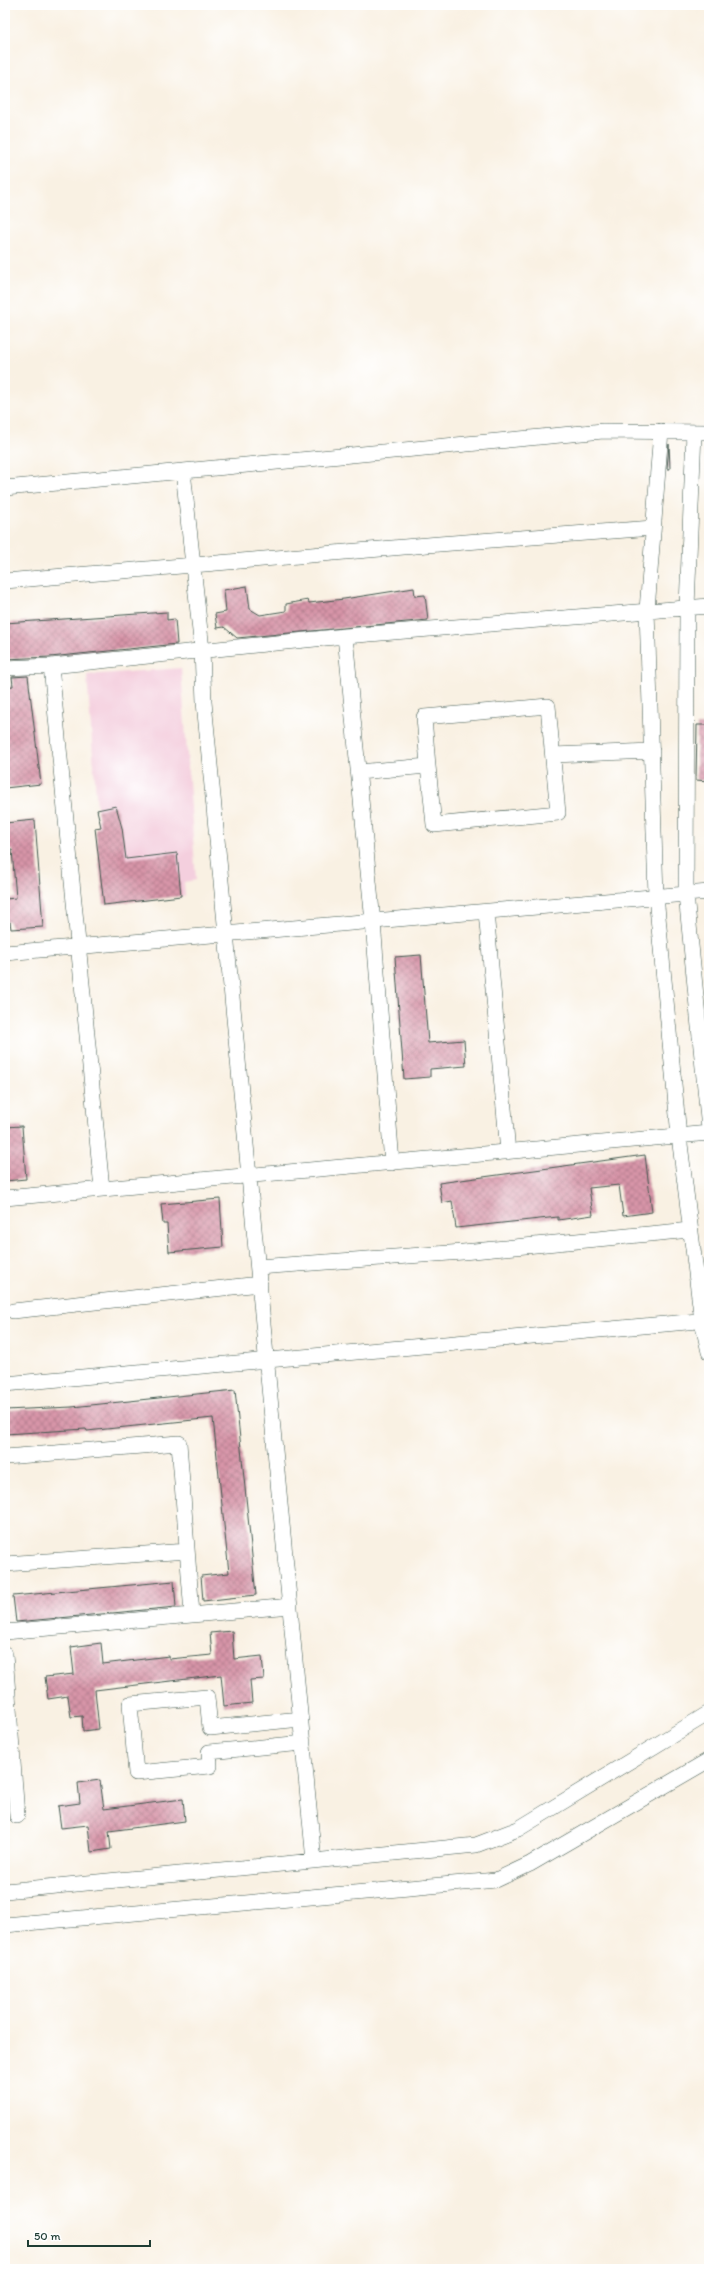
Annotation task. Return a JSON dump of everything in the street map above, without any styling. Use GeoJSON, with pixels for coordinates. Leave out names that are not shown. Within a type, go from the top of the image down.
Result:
{"type":"FeatureCollection","features":[{"type":"Feature","properties":{"kind":"street"},"geometry":{"type":"LineString","coordinates":[[5,488],[604,431],[709,432]]}},
{"type":"Feature","properties":{"kind":"street"},"geometry":{"type":"LineString","coordinates":[[661,431],[648,610],[656,896],[679,1136],[690,1230],[709,1352]]}},
{"type":"Feature","properties":{"kind":"street"},"geometry":{"type":"LineString","coordinates":[[694,432],[687,607],[686,894],[709,1129]]}},
{"type":"Feature","properties":{"kind":"street"},"geometry":{"type":"LineString","coordinates":[[183,471],[202,650],[226,934],[314,1861]]}},
{"type":"Feature","properties":{"kind":"street"},"geometry":{"type":"LineString","coordinates":[[5,581],[439,544],[653,528]]}},
{"type":"Feature","properties":{"kind":"street"},"geometry":{"type":"LineString","coordinates":[[5,668],[51,666],[345,636],[709,606]]}},
{"type":"Feature","properties":{"kind":"street"},"geometry":{"type":"LineString","coordinates":[[345,636],[373,922],[392,1163]]}},
{"type":"Feature","properties":{"kind":"street"},"geometry":{"type":"LineString","coordinates":[[51,666],[102,1190]]}},
{"type":"Feature","properties":{"kind":"street"},"geometry":{"type":"LineString","coordinates":[[548,706],[558,813],[434,825],[428,766],[424,717],[548,706]]}},
{"type":"Feature","properties":{"kind":"street"},"geometry":{"type":"LineString","coordinates":[[553,755],[652,751]]}},
{"type":"Feature","properties":{"kind":"street"},"geometry":{"type":"LineString","coordinates":[[358,772],[428,766]]}},
{"type":"Feature","properties":{"kind":"street"},"geometry":{"type":"LineString","coordinates":[[5,953],[709,892]]}},
{"type":"Feature","properties":{"kind":"street"},"geometry":{"type":"LineString","coordinates":[[486,912],[508,1152]]}},
{"type":"Feature","properties":{"kind":"street"},"geometry":{"type":"LineString","coordinates":[[5,1198],[250,1177],[709,1133]]}},
{"type":"Feature","properties":{"kind":"street"},"geometry":{"type":"LineString","coordinates":[[258,1267],[463,1252],[690,1230]]}},
{"type":"Feature","properties":{"kind":"street"},"geometry":{"type":"LineString","coordinates":[[13,1311],[260,1284]]}},
{"type":"Feature","properties":{"kind":"street"},"geometry":{"type":"LineString","coordinates":[[5,1384],[267,1362],[705,1320]]}},
{"type":"Feature","properties":{"kind":"street"},"geometry":{"type":"LineString","coordinates":[[5,1457],[179,1443],[192,1614]]}},
{"type":"Feature","properties":{"kind":"street"},"geometry":{"type":"LineString","coordinates":[[5,1564],[187,1551]]}},
{"type":"Feature","properties":{"kind":"street"},"geometry":{"type":"LineString","coordinates":[[5,1632],[290,1606]]}},
{"type":"Feature","properties":{"kind":"street"},"geometry":{"type":"LineString","coordinates":[[5,1654],[17,1816]]}},
{"type":"Feature","properties":{"kind":"street"},"geometry":{"type":"LineString","coordinates":[[301,1719],[210,1728],[207,1697],[130,1704],[136,1773],[210,1766],[209,1752],[303,1743]]}},
{"type":"Feature","properties":{"kind":"street"},"geometry":{"type":"LineString","coordinates":[[5,1891],[476,1845],[518,1829],[709,1713]]}},
{"type":"Feature","properties":{"kind":"street"},"geometry":{"type":"LineString","coordinates":[[5,1925],[496,1880],[530,1864],[709,1760]]}},
{"type":"Feature","properties":{"kind":"shaded area"},"geometry":{"type":"Polygon","coordinates":[[[181,668],[196,880],[184,882],[185,896],[104,902],[87,675],[181,668]]]}},
{"type":"Feature","properties":{"kind":"building"},"geometry":{"type":"Polygon","coordinates":[[[669,444],[670,469],[667,469],[669,444]]]}},
{"type":"Feature","properties":{"kind":"building"},"geometry":{"type":"Polygon","coordinates":[[[247,586],[250,609],[260,615],[286,611],[286,604],[308,600],[309,603],[414,588],[415,596],[425,595],[428,620],[237,638],[224,627],[217,628],[215,614],[226,612],[224,590],[247,586]]]}},
{"type":"Feature","properties":{"kind":"building"},"geometry":{"type":"Polygon","coordinates":[[[167,612],[167,620],[175,619],[177,644],[50,657],[5,659],[5,623],[167,612]]]}},
{"type":"Feature","properties":{"kind":"building"},"geometry":{"type":"Polygon","coordinates":[[[28,676],[41,784],[5,788],[5,687],[13,686],[12,677],[28,676]]]}},
{"type":"Feature","properties":{"kind":"building"},"geometry":{"type":"Polygon","coordinates":[[[697,725],[709,725],[709,781],[696,780],[697,725]]]}},
{"type":"Feature","properties":{"kind":"building"},"geometry":{"type":"Polygon","coordinates":[[[116,806],[122,828],[126,859],[177,853],[181,896],[104,905],[95,828],[101,827],[97,810],[116,806]]]}},
{"type":"Feature","properties":{"kind":"building"},"geometry":{"type":"Polygon","coordinates":[[[35,820],[43,927],[11,929],[10,922],[5,922],[5,899],[16,898],[12,850],[5,851],[5,823],[35,820]]]}},
{"type":"Feature","properties":{"kind":"building"},"geometry":{"type":"Polygon","coordinates":[[[421,955],[428,1043],[464,1040],[466,1066],[430,1069],[430,1077],[404,1079],[395,957],[421,955]]]}},
{"type":"Feature","properties":{"kind":"building"},"geometry":{"type":"Polygon","coordinates":[[[22,1126],[26,1179],[5,1181],[5,1127],[22,1126]]]}},
{"type":"Feature","properties":{"kind":"building"},"geometry":{"type":"Polygon","coordinates":[[[645,1155],[652,1212],[623,1216],[619,1185],[589,1188],[593,1215],[558,1220],[558,1217],[456,1228],[452,1201],[442,1203],[439,1183],[645,1155]]]}},
{"type":"Feature","properties":{"kind":"building"},"geometry":{"type":"Polygon","coordinates":[[[220,1199],[223,1247],[169,1252],[167,1224],[163,1224],[161,1204],[220,1199]]]}},
{"type":"Feature","properties":{"kind":"building"},"geometry":{"type":"Polygon","coordinates":[[[235,1390],[256,1595],[203,1601],[201,1576],[229,1573],[213,1418],[87,1431],[86,1429],[5,1434],[5,1410],[72,1407],[235,1390]]]}},
{"type":"Feature","properties":{"kind":"building"},"geometry":{"type":"Polygon","coordinates":[[[174,1581],[176,1607],[16,1622],[13,1596],[174,1581]]]}},
{"type":"Feature","properties":{"kind":"building"},"geometry":{"type":"Polygon","coordinates":[[[232,1631],[234,1659],[262,1656],[264,1679],[250,1680],[252,1703],[224,1706],[221,1675],[95,1690],[99,1729],[83,1731],[82,1716],[71,1717],[68,1696],[48,1699],[45,1677],[74,1674],[71,1647],[101,1643],[103,1664],[169,1656],[169,1659],[212,1655],[210,1633],[232,1631]]]}},
{"type":"Feature","properties":{"kind":"building"},"geometry":{"type":"Polygon","coordinates":[[[100,1780],[104,1809],[183,1799],[185,1821],[109,1831],[111,1849],[91,1852],[88,1825],[61,1828],[58,1806],[80,1803],[78,1783],[100,1780]]]}}]}
